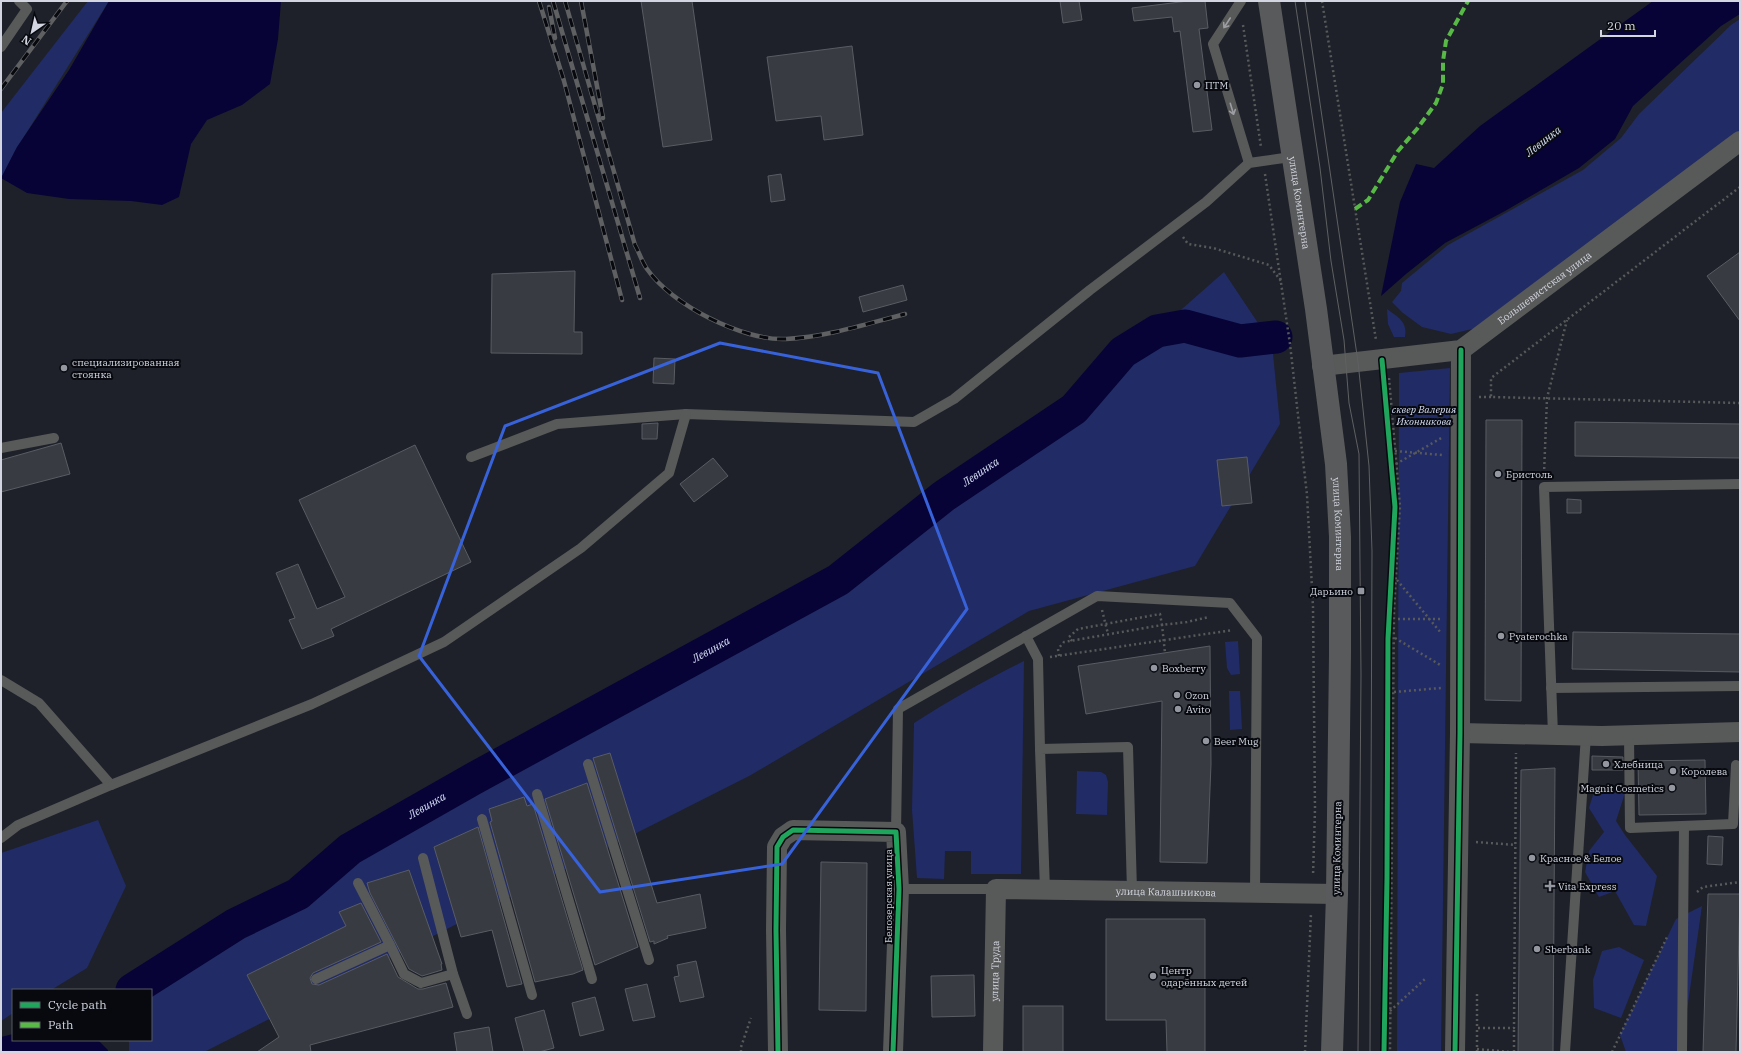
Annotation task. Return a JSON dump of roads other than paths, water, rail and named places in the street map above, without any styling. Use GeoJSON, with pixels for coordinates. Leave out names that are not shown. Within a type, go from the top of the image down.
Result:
{"type":"FeatureCollection","features":[{"type":"Feature","properties":{"kind":"main road","name":"улица Коминтерна"},"geometry":{"type":"LineString","coordinates":[[1269,1],[1291,157],[1316,309],[1322,366],[1336,464],[1340,537],[1336,894],[1332,1052]]}},
{"type":"Feature","properties":{"kind":"street","name":"Большевистская улица"},"geometry":{"type":"LineString","coordinates":[[1322,366],[1461,350],[1740,141]]}},
{"type":"Feature","properties":{"kind":"street"},"geometry":{"type":"LineString","coordinates":[[1455,1052],[1460,733],[1461,350]]}},
{"type":"Feature","properties":{"kind":"street"},"geometry":{"type":"LineString","coordinates":[[1460,733],[1628,735],[1740,732]]}},
{"type":"Feature","properties":{"kind":"street"},"geometry":{"type":"LineString","coordinates":[[778,1052],[776,930],[777,848],[783,837],[793,830],[896,832]]}},
{"type":"Feature","properties":{"kind":"street","name":"Белозерская улица"},"geometry":{"type":"LineString","coordinates":[[893,1052],[899,889],[896,832]]}},
{"type":"Feature","properties":{"kind":"street","name":"улица Калашникова"},"geometry":{"type":"LineString","coordinates":[[996,889],[1336,894]]}},
{"type":"Feature","properties":{"kind":"street","name":"улица Труда"},"geometry":{"type":"LineString","coordinates":[[993,1052],[996,889]]}},
{"type":"Feature","properties":{"kind":"lane"},"geometry":{"type":"LineString","coordinates":[[1,47],[27,9],[19,1]]}},
{"type":"Feature","properties":{"kind":"lane"},"geometry":{"type":"LineString","coordinates":[[1240,2],[1213,44],[1249,163]]}},
{"type":"Feature","properties":{"kind":"lane"},"geometry":{"type":"LineString","coordinates":[[470,457],[558,424],[686,414],[914,422],[954,399],[1090,290],[1206,202],[1249,163],[1291,157]]}},
{"type":"Feature","properties":{"kind":"lane"},"geometry":{"type":"LineString","coordinates":[[1,838],[18,825],[111,785],[312,704],[444,642],[581,548],[669,473],[686,414]]}},
{"type":"Feature","properties":{"kind":"lane"},"geometry":{"type":"LineString","coordinates":[[1,448],[54,438]]}},
{"type":"Feature","properties":{"kind":"lane"},"geometry":{"type":"LineString","coordinates":[[1553,735],[1544,487],[1740,484]]}},
{"type":"Feature","properties":{"kind":"lane"},"geometry":{"type":"LineString","coordinates":[[896,832],[898,709],[1097,596],[1230,604],[1257,638],[1255,893]]}},
{"type":"Feature","properties":{"kind":"lane"},"geometry":{"type":"LineString","coordinates":[[1026,636],[1038,659],[1045,890]]}},
{"type":"Feature","properties":{"kind":"lane"},"geometry":{"type":"LineString","coordinates":[[1,680],[39,703],[111,785]]}},
{"type":"Feature","properties":{"kind":"lane"},"geometry":{"type":"LineString","coordinates":[[1552,688],[1740,686]]}},
{"type":"Feature","properties":{"kind":"lane"},"geometry":{"type":"LineString","coordinates":[[1565,1052],[1586,735]]}},
{"type":"Feature","properties":{"kind":"lane"},"geometry":{"type":"LineString","coordinates":[[1628,735],[1630,828],[1733,824],[1736,765]]}},
{"type":"Feature","properties":{"kind":"lane"},"geometry":{"type":"LineString","coordinates":[[1040,749],[1128,747],[1132,891]]}},
{"type":"Feature","properties":{"kind":"lane"},"geometry":{"type":"LineString","coordinates":[[588,764],[649,960]]}},
{"type":"Feature","properties":{"kind":"lane"},"geometry":{"type":"LineString","coordinates":[[537,794],[592,979]]}},
{"type":"Feature","properties":{"kind":"lane"},"geometry":{"type":"LineString","coordinates":[[482,820],[532,995]]}},
{"type":"Feature","properties":{"kind":"lane"},"geometry":{"type":"LineString","coordinates":[[1682,1052],[1684,826]]}},
{"type":"Feature","properties":{"kind":"lane"},"geometry":{"type":"LineString","coordinates":[[424,858],[453,974],[467,1014]]}},
{"type":"Feature","properties":{"kind":"lane"},"geometry":{"type":"LineString","coordinates":[[358,883],[404,974],[421,983],[453,974]]}},
{"type":"Feature","properties":{"kind":"lane"},"geometry":{"type":"LineString","coordinates":[[899,889],[996,889]]}},
{"type":"Feature","properties":{"kind":"lane"},"geometry":{"type":"LineString","coordinates":[[316,979],[390,945]]}},
{"type":"Feature","properties":{"kind":"water"},"geometry":{"type":"Polygon","coordinates":[[[109,1],[281,1],[278,39],[270,84],[242,105],[207,120],[191,144],[179,197],[162,205],[131,201],[69,199],[27,193],[1,178],[17,147],[69,70],[109,1]]]}},
{"type":"Feature","properties":{"kind":"water"},"geometry":{"type":"Polygon","coordinates":[[[1653,1],[1740,1],[1740,14],[1721,26],[1633,106],[1615,139],[1579,168],[1505,211],[1445,243],[1381,296],[1400,202],[1416,164],[1434,168],[1480,126],[1653,1]]]}},
{"type":"Feature","properties":{"kind":"water"},"geometry":{"type":"Polygon","coordinates":[[[12,1034],[12,1041],[99,1041],[108,1050],[108,1052],[1,1052],[1,1037],[12,1034]]]}},
{"type":"Feature","properties":{"kind":"waterway","name":"Левинка"},"geometry":{"type":"LineString","coordinates":[[134,989],[236,924],[298,894],[350,849],[473,779],[838,580],[944,496],[1074,409],[1123,352],[1157,331],[1185,326],[1240,341],[1276,337]]}},
{"type":"Feature","properties":{"kind":"tram line"},"geometry":{"type":"LineString","coordinates":[[1295,1],[1320,168],[1331,261],[1344,340],[1349,403],[1359,454],[1361,675],[1358,1052]]}},
{"type":"Feature","properties":{"kind":"tram line"},"geometry":{"type":"LineString","coordinates":[[1305,1],[1358,362],[1369,466],[1372,551],[1370,1052]]}},
{"type":"Feature","properties":{"kind":"railway"},"geometry":{"type":"LineString","coordinates":[[1,89],[67,1]]}},
{"type":"Feature","properties":{"kind":"railway"},"geometry":{"type":"LineString","coordinates":[[539,1],[564,81],[622,300]]}},
{"type":"Feature","properties":{"kind":"railway"},"geometry":{"type":"LineString","coordinates":[[553,1],[640,298]]}},
{"type":"Feature","properties":{"kind":"railway"},"geometry":{"type":"LineString","coordinates":[[565,1],[635,245],[645,266],[658,282],[673,295],[710,318],[750,334],[769,338],[786,339],[816,336],[846,330],[905,314]]}},
{"type":"Feature","properties":{"kind":"railway"},"geometry":{"type":"LineString","coordinates":[[581,1],[603,118]]}},
{"type":"Feature","properties":{"kind":"railway"},"geometry":{"type":"LineString","coordinates":[[549,7],[555,38]]}},
{"type":"Feature","properties":{"kind":"place","name":"ПТМ"},"geometry":{"type":"Point","coordinates":[1197,85]}},
{"type":"Feature","properties":{"kind":"place","name":"специализированная стоянка"},"geometry":{"type":"Point","coordinates":[64,368]}},
{"type":"Feature","properties":{"kind":"place","name":"Бристоль"},"geometry":{"type":"Point","coordinates":[1498,474]}},
{"type":"Feature","properties":{"kind":"place","name":"Дарьино"},"geometry":{"type":"Point","coordinates":[1361,591]}},
{"type":"Feature","properties":{"kind":"place","name":"Pyaterochka"},"geometry":{"type":"Point","coordinates":[1501,636]}},
{"type":"Feature","properties":{"kind":"place","name":"Boxberry"},"geometry":{"type":"Point","coordinates":[1154,668]}},
{"type":"Feature","properties":{"kind":"place","name":"Ozon"},"geometry":{"type":"Point","coordinates":[1177,695]}},
{"type":"Feature","properties":{"kind":"place","name":"Avito"},"geometry":{"type":"Point","coordinates":[1178,709]}},
{"type":"Feature","properties":{"kind":"place","name":"Beer Mug"},"geometry":{"type":"Point","coordinates":[1206,741]}},
{"type":"Feature","properties":{"kind":"place","name":"Хлебница"},"geometry":{"type":"Point","coordinates":[1606,764]}},
{"type":"Feature","properties":{"kind":"place","name":"Королева"},"geometry":{"type":"Point","coordinates":[1673,771]}},
{"type":"Feature","properties":{"kind":"place","name":"Magnit Cosmetics"},"geometry":{"type":"Point","coordinates":[1672,788]}},
{"type":"Feature","properties":{"kind":"place","name":"Красное & Белое"},"geometry":{"type":"Point","coordinates":[1532,858]}},
{"type":"Feature","properties":{"kind":"place","name":"Vita Express"},"geometry":{"type":"Point","coordinates":[1550,886]}},
{"type":"Feature","properties":{"kind":"place","name":"Sberbank"},"geometry":{"type":"Point","coordinates":[1537,949]}},
{"type":"Feature","properties":{"kind":"place","name":"Центр одарённых детей"},"geometry":{"type":"Point","coordinates":[1153,976]}},
{"type":"Feature","properties":{"kind":"park label","name":"сквер Валерия Иконникова"},"geometry":{"type":"Point","coordinates":[1424,414]}}]}
